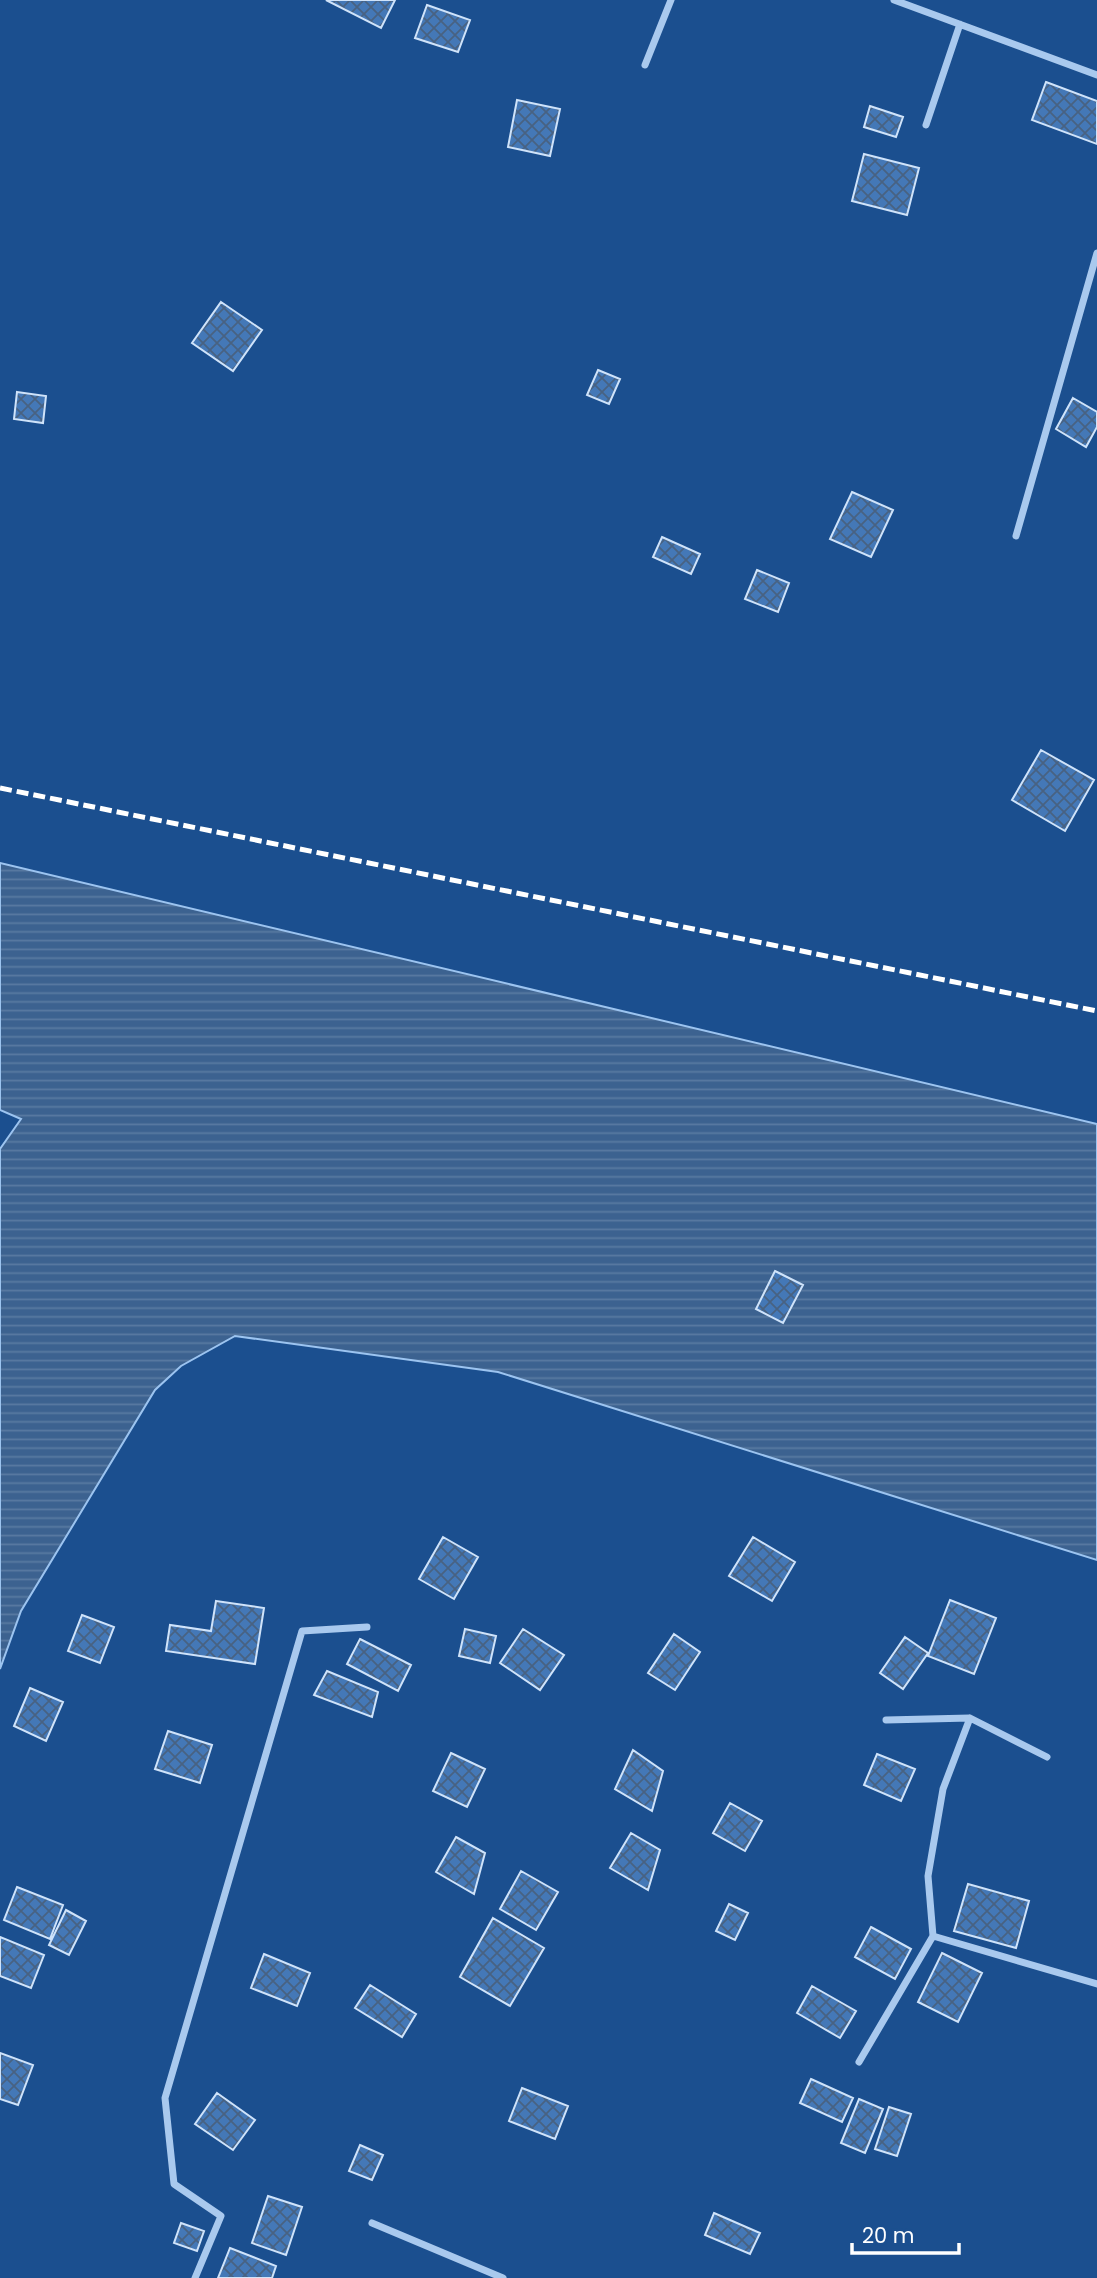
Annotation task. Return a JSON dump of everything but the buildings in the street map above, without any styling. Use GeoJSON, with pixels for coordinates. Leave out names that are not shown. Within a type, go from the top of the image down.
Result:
{"type":"FeatureCollection","features":[{"type":"Feature","properties":{"kind":"street"},"geometry":{"type":"LineString","coordinates":[[645,65],[671,0]]}},
{"type":"Feature","properties":{"kind":"street"},"geometry":{"type":"LineString","coordinates":[[894,0],[1097,75]]}},
{"type":"Feature","properties":{"kind":"street"},"geometry":{"type":"LineString","coordinates":[[926,125],[960,24]]}},
{"type":"Feature","properties":{"kind":"street"},"geometry":{"type":"LineString","coordinates":[[1017,537],[1097,253]]}},
{"type":"Feature","properties":{"kind":"street"},"geometry":{"type":"LineString","coordinates":[[195,2278],[221,2216],[174,2184],[165,2098],[302,1630],[368,1627]]}},
{"type":"Feature","properties":{"kind":"street"},"geometry":{"type":"LineString","coordinates":[[886,1720],[970,1718],[1047,1757]]}},
{"type":"Feature","properties":{"kind":"street"},"geometry":{"type":"LineString","coordinates":[[859,2062],[933,1936],[928,1876],[930,1863],[943,1789],[970,1718]]}},
{"type":"Feature","properties":{"kind":"street"},"geometry":{"type":"LineString","coordinates":[[933,1936],[1097,1984]]}},
{"type":"Feature","properties":{"kind":"street"},"geometry":{"type":"LineString","coordinates":[[372,2223],[502,2278]]}},
{"type":"Feature","properties":{"kind":"water"},"geometry":{"type":"Polygon","coordinates":[[[0,863],[1097,1124],[1097,1560],[498,1372],[235,1336],[181,1366],[155,1390],[21,1611],[0,1669],[0,1149],[21,1119],[0,1110],[0,863]]]}},
{"type":"Feature","properties":{"kind":"railway"},"geometry":{"type":"LineString","coordinates":[[0,788],[1097,1011]]}}]}
